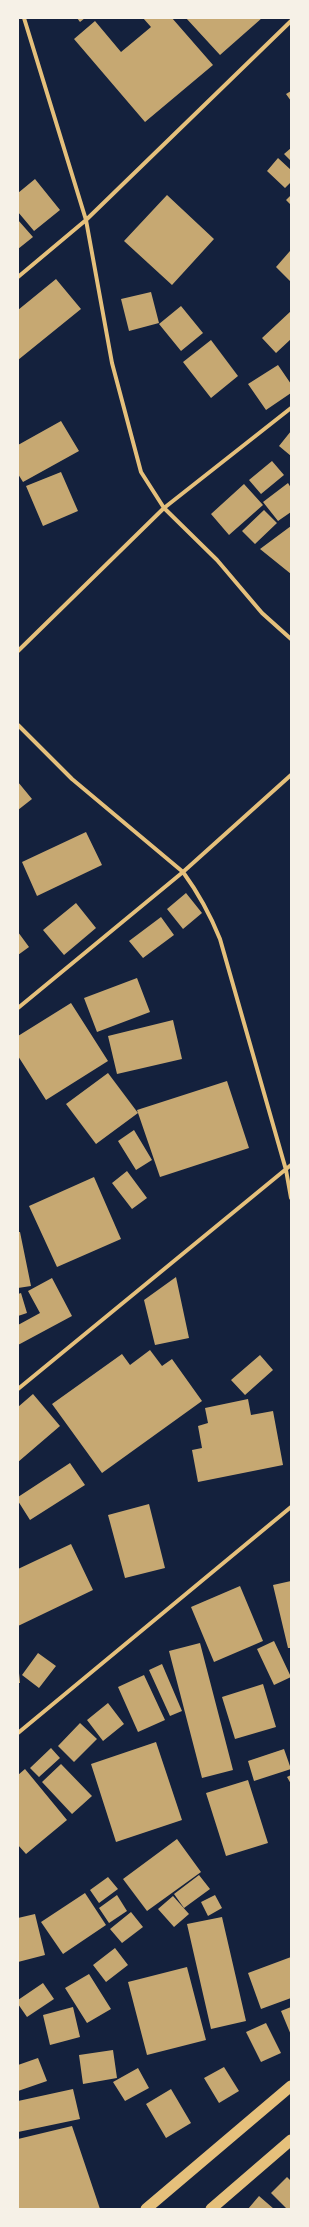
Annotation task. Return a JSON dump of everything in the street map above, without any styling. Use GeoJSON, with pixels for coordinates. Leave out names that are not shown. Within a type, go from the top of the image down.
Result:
{"type":"FeatureCollection","features":[{"type":"Feature","properties":{"kind":"highway"},"geometry":{"type":"LineString","coordinates":[[146,2209],[291,2086]]}},
{"type":"Feature","properties":{"kind":"highway"},"geometry":{"type":"LineString","coordinates":[[210,2209],[291,2140]]}},
{"type":"Feature","properties":{"kind":"street"},"geometry":{"type":"LineString","coordinates":[[24,18],[86,220],[112,363],[141,472],[164,508],[217,560],[262,613],[291,639]]}},
{"type":"Feature","properties":{"kind":"street"},"geometry":{"type":"LineString","coordinates":[[18,277],[86,220],[291,21]]}},
{"type":"Feature","properties":{"kind":"street"},"geometry":{"type":"LineString","coordinates":[[18,651],[164,508],[291,408]]}},
{"type":"Feature","properties":{"kind":"street"},"geometry":{"type":"LineString","coordinates":[[18,725],[72,779],[183,872],[201,896],[220,939],[286,1170],[291,1198]]}},
{"type":"Feature","properties":{"kind":"street"},"geometry":{"type":"LineString","coordinates":[[18,1008],[183,872],[291,775]]}},
{"type":"Feature","properties":{"kind":"street"},"geometry":{"type":"LineString","coordinates":[[18,1389],[291,1166]]}},
{"type":"Feature","properties":{"kind":"street"},"geometry":{"type":"LineString","coordinates":[[18,1733],[291,1507]]}},
{"type":"Feature","properties":{"kind":"building"},"geometry":{"type":"Polygon","coordinates":[[[77,18],[85,18],[80,22],[77,18]]]}},
{"type":"Feature","properties":{"kind":"building"},"geometry":{"type":"Polygon","coordinates":[[[143,18],[172,18],[213,65],[145,122],[74,39],[95,21],[121,52],[151,27],[143,18]]]}},
{"type":"Feature","properties":{"kind":"building"},"geometry":{"type":"Polygon","coordinates":[[[186,18],[262,18],[220,55],[186,18]]]}},
{"type":"Feature","properties":{"kind":"building"},"geometry":{"type":"Polygon","coordinates":[[[291,91],[291,101],[286,94],[291,91]]]}},
{"type":"Feature","properties":{"kind":"building"},"geometry":{"type":"Polygon","coordinates":[[[291,148],[291,161],[284,154],[291,148]]]}},
{"type":"Feature","properties":{"kind":"building"},"geometry":{"type":"Polygon","coordinates":[[[278,158],[291,170],[291,182],[285,188],[267,171],[278,158]]]}},
{"type":"Feature","properties":{"kind":"building"},"geometry":{"type":"Polygon","coordinates":[[[35,179],[60,210],[34,231],[18,212],[18,193],[35,179]]]}},
{"type":"Feature","properties":{"kind":"building"},"geometry":{"type":"Polygon","coordinates":[[[167,195],[214,239],[172,285],[124,241],[167,195]]]}},
{"type":"Feature","properties":{"kind":"building"},"geometry":{"type":"Polygon","coordinates":[[[291,195],[291,205],[286,200],[291,195]]]}},
{"type":"Feature","properties":{"kind":"building"},"geometry":{"type":"Polygon","coordinates":[[[18,220],[33,237],[18,249],[18,220]]]}},
{"type":"Feature","properties":{"kind":"building"},"geometry":{"type":"Polygon","coordinates":[[[290,251],[291,252],[291,282],[276,267],[290,251]]]}},
{"type":"Feature","properties":{"kind":"building"},"geometry":{"type":"Polygon","coordinates":[[[56,279],[81,309],[18,360],[18,310],[56,279]]]}},
{"type":"Feature","properties":{"kind":"building"},"geometry":{"type":"Polygon","coordinates":[[[151,292],[159,323],[129,331],[121,299],[151,292]]]}},
{"type":"Feature","properties":{"kind":"building"},"geometry":{"type":"Polygon","coordinates":[[[181,306],[203,333],[181,351],[159,324],[181,306]]]}},
{"type":"Feature","properties":{"kind":"building"},"geometry":{"type":"Polygon","coordinates":[[[291,311],[291,339],[276,353],[262,338],[291,311]]]}},
{"type":"Feature","properties":{"kind":"building"},"geometry":{"type":"Polygon","coordinates":[[[211,340],[238,376],[211,398],[183,362],[211,340]]]}},
{"type":"Feature","properties":{"kind":"building"},"geometry":{"type":"Polygon","coordinates":[[[278,365],[291,384],[291,393],[266,410],[248,384],[278,365]]]}},
{"type":"Feature","properties":{"kind":"building"},"geometry":{"type":"Polygon","coordinates":[[[61,421],[79,451],[23,482],[18,474],[18,445],[61,421]]]}},
{"type":"Feature","properties":{"kind":"building"},"geometry":{"type":"Polygon","coordinates":[[[291,431],[291,456],[279,446],[291,431]]]}},
{"type":"Feature","properties":{"kind":"building"},"geometry":{"type":"Polygon","coordinates":[[[272,461],[284,475],[261,494],[249,480],[272,461]]]}},
{"type":"Feature","properties":{"kind":"building"},"geometry":{"type":"Polygon","coordinates":[[[61,472],[78,511],[43,526],[26,486],[61,472]]]}},
{"type":"Feature","properties":{"kind":"building"},"geometry":{"type":"Polygon","coordinates":[[[288,483],[291,488],[291,512],[278,521],[263,502],[288,483]]]}},
{"type":"Feature","properties":{"kind":"building"},"geometry":{"type":"Polygon","coordinates":[[[244,484],[263,505],[229,535],[211,514],[244,484]]]}},
{"type":"Feature","properties":{"kind":"building"},"geometry":{"type":"Polygon","coordinates":[[[264,510],[277,523],[255,544],[242,531],[264,510]]]}},
{"type":"Feature","properties":{"kind":"building"},"geometry":{"type":"Polygon","coordinates":[[[291,526],[291,574],[260,549],[291,526]]]}},
{"type":"Feature","properties":{"kind":"building"},"geometry":{"type":"Polygon","coordinates":[[[18,782],[32,799],[18,810],[18,782]]]}},
{"type":"Feature","properties":{"kind":"building"},"geometry":{"type":"Polygon","coordinates":[[[86,832],[102,865],[37,896],[22,862],[86,832]]]}},
{"type":"Feature","properties":{"kind":"building"},"geometry":{"type":"Polygon","coordinates":[[[186,893],[202,913],[183,929],[167,909],[186,893]]]}},
{"type":"Feature","properties":{"kind":"building"},"geometry":{"type":"Polygon","coordinates":[[[76,903],[96,928],[64,955],[43,930],[76,903]]]}},
{"type":"Feature","properties":{"kind":"building"},"geometry":{"type":"Polygon","coordinates":[[[161,917],[174,935],[143,958],[129,941],[161,917]]]}},
{"type":"Feature","properties":{"kind":"building"},"geometry":{"type":"Polygon","coordinates":[[[18,932],[29,947],[18,955],[18,932]]]}},
{"type":"Feature","properties":{"kind":"building"},"geometry":{"type":"Polygon","coordinates":[[[137,978],[150,1012],[97,1032],[84,998],[137,978]]]}},
{"type":"Feature","properties":{"kind":"building"},"geometry":{"type":"Polygon","coordinates":[[[71,1003],[108,1061],[46,1100],[18,1056],[18,1036],[71,1003]]]}},
{"type":"Feature","properties":{"kind":"building"},"geometry":{"type":"Polygon","coordinates":[[[173,1020],[182,1059],[117,1074],[108,1036],[173,1020]]]}},
{"type":"Feature","properties":{"kind":"building"},"geometry":{"type":"Polygon","coordinates":[[[108,1073],[138,1113],[96,1144],[66,1104],[108,1073]]]}},
{"type":"Feature","properties":{"kind":"building"},"geometry":{"type":"Polygon","coordinates":[[[227,1081],[249,1148],[160,1177],[137,1110],[227,1081]]]}},
{"type":"Feature","properties":{"kind":"building"},"geometry":{"type":"Polygon","coordinates":[[[134,1130],[152,1160],[136,1170],[118,1141],[134,1130]]]}},
{"type":"Feature","properties":{"kind":"building"},"geometry":{"type":"Polygon","coordinates":[[[127,1171],[147,1198],[132,1209],[112,1183],[127,1171]]]}},
{"type":"Feature","properties":{"kind":"building"},"geometry":{"type":"Polygon","coordinates":[[[94,1177],[121,1239],[57,1267],[29,1206],[94,1177]]]}},
{"type":"Feature","properties":{"kind":"building"},"geometry":{"type":"Polygon","coordinates":[[[18,1232],[20,1232],[31,1286],[18,1288],[18,1232]]]}},
{"type":"Feature","properties":{"kind":"building"},"geometry":{"type":"Polygon","coordinates":[[[176,1277],[189,1338],[155,1345],[144,1300],[176,1277]]]}},
{"type":"Feature","properties":{"kind":"building"},"geometry":{"type":"Polygon","coordinates":[[[52,1278],[72,1316],[18,1345],[18,1325],[40,1313],[28,1291],[52,1278]]]}},
{"type":"Feature","properties":{"kind":"building"},"geometry":{"type":"Polygon","coordinates":[[[21,1293],[27,1313],[18,1316],[18,1294],[21,1293]]]}},
{"type":"Feature","properties":{"kind":"building"},"geometry":{"type":"Polygon","coordinates":[[[150,1350],[162,1366],[172,1359],[202,1401],[102,1473],[52,1404],[122,1354],[130,1365],[150,1350]]]}},
{"type":"Feature","properties":{"kind":"building"},"geometry":{"type":"Polygon","coordinates":[[[260,1355],[273,1370],[245,1395],[231,1380],[260,1355]]]}},
{"type":"Feature","properties":{"kind":"building"},"geometry":{"type":"Polygon","coordinates":[[[33,1394],[60,1426],[18,1462],[18,1407],[33,1394]]]}},
{"type":"Feature","properties":{"kind":"building"},"geometry":{"type":"Polygon","coordinates":[[[248,1399],[251,1415],[273,1411],[283,1465],[198,1482],[192,1450],[202,1448],[198,1426],[208,1423],[205,1408],[248,1399]]]}},
{"type":"Feature","properties":{"kind":"building"},"geometry":{"type":"Polygon","coordinates":[[[70,1463],[85,1485],[30,1520],[18,1501],[18,1497],[70,1463]]]}},
{"type":"Feature","properties":{"kind":"building"},"geometry":{"type":"Polygon","coordinates":[[[149,1504],[165,1568],[125,1578],[108,1515],[149,1504]]]}},
{"type":"Feature","properties":{"kind":"building"},"geometry":{"type":"Polygon","coordinates":[[[71,1544],[93,1590],[18,1626],[18,1569],[71,1544]]]}},
{"type":"Feature","properties":{"kind":"building"},"geometry":{"type":"Polygon","coordinates":[[[291,1581],[291,1648],[288,1648],[273,1585],[291,1581]]]}},
{"type":"Feature","properties":{"kind":"building"},"geometry":{"type":"Polygon","coordinates":[[[240,1586],[263,1641],[214,1662],[191,1607],[240,1586]]]}},
{"type":"Feature","properties":{"kind":"building"},"geometry":{"type":"Polygon","coordinates":[[[274,1641],[291,1677],[274,1685],[257,1649],[274,1641]]]}},
{"type":"Feature","properties":{"kind":"building"},"geometry":{"type":"Polygon","coordinates":[[[200,1643],[233,1770],[202,1778],[169,1651],[200,1643]]]}},
{"type":"Feature","properties":{"kind":"building"},"geometry":{"type":"Polygon","coordinates":[[[38,1653],[56,1666],[39,1688],[22,1675],[38,1653]]]}},
{"type":"Feature","properties":{"kind":"building"},"geometry":{"type":"Polygon","coordinates":[[[162,1664],[182,1711],[170,1716],[149,1670],[162,1664]]]}},
{"type":"Feature","properties":{"kind":"building"},"geometry":{"type":"Polygon","coordinates":[[[19,1673],[20,1683],[18,1683],[19,1673]]]}},
{"type":"Feature","properties":{"kind":"building"},"geometry":{"type":"Polygon","coordinates":[[[144,1675],[165,1720],[138,1732],[118,1687],[144,1675]]]}},
{"type":"Feature","properties":{"kind":"building"},"geometry":{"type":"Polygon","coordinates":[[[263,1684],[276,1727],[235,1739],[222,1697],[263,1684]]]}},
{"type":"Feature","properties":{"kind":"building"},"geometry":{"type":"Polygon","coordinates":[[[108,1703],[124,1724],[103,1741],[87,1720],[108,1703]]]}},
{"type":"Feature","properties":{"kind":"building"},"geometry":{"type":"Polygon","coordinates":[[[80,1723],[97,1739],[74,1762],[58,1746],[80,1723]]]}},
{"type":"Feature","properties":{"kind":"building"},"geometry":{"type":"Polygon","coordinates":[[[156,1742],[182,1820],[116,1842],[91,1764],[156,1742]]]}},
{"type":"Feature","properties":{"kind":"building"},"geometry":{"type":"Polygon","coordinates":[[[51,1748],[60,1758],[39,1777],[30,1768],[51,1748]]]}},
{"type":"Feature","properties":{"kind":"building"},"geometry":{"type":"Polygon","coordinates":[[[284,1749],[291,1769],[254,1781],[248,1761],[284,1749]]]}},
{"type":"Feature","properties":{"kind":"building"},"geometry":{"type":"Polygon","coordinates":[[[61,1764],[92,1796],[72,1814],[42,1782],[61,1764]]]}},
{"type":"Feature","properties":{"kind":"building"},"geometry":{"type":"Polygon","coordinates":[[[25,1769],[67,1820],[26,1854],[18,1845],[18,1775],[25,1769]]]}},
{"type":"Feature","properties":{"kind":"building"},"geometry":{"type":"Polygon","coordinates":[[[291,1775],[291,1784],[287,1777],[291,1775]]]}},
{"type":"Feature","properties":{"kind":"building"},"geometry":{"type":"Polygon","coordinates":[[[248,1780],[268,1843],[226,1856],[206,1793],[248,1780]]]}},
{"type":"Feature","properties":{"kind":"building"},"geometry":{"type":"Polygon","coordinates":[[[177,1839],[201,1872],[147,1911],[123,1879],[177,1839]]]}},
{"type":"Feature","properties":{"kind":"building"},"geometry":{"type":"Polygon","coordinates":[[[199,1875],[210,1889],[184,1908],[174,1894],[199,1875]]]}},
{"type":"Feature","properties":{"kind":"building"},"geometry":{"type":"Polygon","coordinates":[[[108,1877],[118,1889],[99,1903],[90,1890],[108,1877]]]}},
{"type":"Feature","properties":{"kind":"building"},"geometry":{"type":"Polygon","coordinates":[[[85,1893],[106,1925],[63,1954],[41,1922],[85,1893]]]}},
{"type":"Feature","properties":{"kind":"building"},"geometry":{"type":"Polygon","coordinates":[[[117,1895],[127,1911],[109,1923],[99,1908],[117,1895]]]}},
{"type":"Feature","properties":{"kind":"building"},"geometry":{"type":"Polygon","coordinates":[[[215,1895],[222,1908],[208,1916],[201,1902],[215,1895]]]}},
{"type":"Feature","properties":{"kind":"building"},"geometry":{"type":"Polygon","coordinates":[[[173,1896],[189,1914],[174,1927],[158,1909],[173,1896]]]}},
{"type":"Feature","properties":{"kind":"building"},"geometry":{"type":"Polygon","coordinates":[[[131,1912],[143,1927],[122,1943],[110,1929],[131,1912]]]}},
{"type":"Feature","properties":{"kind":"building"},"geometry":{"type":"Polygon","coordinates":[[[35,1914],[45,1955],[18,1962],[18,1918],[35,1914]]]}},
{"type":"Feature","properties":{"kind":"building"},"geometry":{"type":"Polygon","coordinates":[[[222,1917],[246,2021],[211,2029],[187,1924],[222,1917]]]}},
{"type":"Feature","properties":{"kind":"building"},"geometry":{"type":"Polygon","coordinates":[[[115,1948],[128,1965],[106,1982],[93,1965],[115,1948]]]}},
{"type":"Feature","properties":{"kind":"building"},"geometry":{"type":"Polygon","coordinates":[[[291,1957],[291,1998],[261,2009],[248,1973],[291,1957]]]}},
{"type":"Feature","properties":{"kind":"building"},"geometry":{"type":"Polygon","coordinates":[[[187,1967],[206,2040],[147,2055],[128,1982],[187,1967]]]}},
{"type":"Feature","properties":{"kind":"building"},"geometry":{"type":"Polygon","coordinates":[[[89,1974],[111,2009],[87,2023],[65,1988],[89,1974]]]}},
{"type":"Feature","properties":{"kind":"building"},"geometry":{"type":"Polygon","coordinates":[[[43,1983],[54,1999],[27,2017],[18,2004],[18,2000],[43,1983]]]}},
{"type":"Feature","properties":{"kind":"building"},"geometry":{"type":"Polygon","coordinates":[[[73,2007],[80,2037],[50,2045],[43,2015],[73,2007]]]}},
{"type":"Feature","properties":{"kind":"building"},"geometry":{"type":"Polygon","coordinates":[[[291,2007],[291,2035],[281,2011],[291,2007]]]}},
{"type":"Feature","properties":{"kind":"building"},"geometry":{"type":"Polygon","coordinates":[[[266,2023],[281,2053],[261,2062],[246,2032],[266,2023]]]}},
{"type":"Feature","properties":{"kind":"building"},"geometry":{"type":"Polygon","coordinates":[[[113,2050],[117,2078],[83,2084],[79,2055],[113,2050]]]}},
{"type":"Feature","properties":{"kind":"building"},"geometry":{"type":"Polygon","coordinates":[[[38,2058],[47,2081],[18,2091],[18,2065],[38,2058]]]}},
{"type":"Feature","properties":{"kind":"building"},"geometry":{"type":"Polygon","coordinates":[[[224,2067],[239,2091],[219,2103],[204,2078],[224,2067]]]}},
{"type":"Feature","properties":{"kind":"building"},"geometry":{"type":"Polygon","coordinates":[[[138,2068],[149,2088],[125,2101],[113,2082],[138,2068]]]}},
{"type":"Feature","properties":{"kind":"building"},"geometry":{"type":"Polygon","coordinates":[[[73,2089],[80,2119],[18,2132],[18,2101],[73,2089]]]}},
{"type":"Feature","properties":{"kind":"building"},"geometry":{"type":"Polygon","coordinates":[[[171,2089],[191,2123],[166,2138],[146,2104],[171,2089]]]}},
{"type":"Feature","properties":{"kind":"building"},"geometry":{"type":"Polygon","coordinates":[[[72,2126],[100,2209],[18,2209],[18,2139],[72,2126]]]}},
{"type":"Feature","properties":{"kind":"building"},"geometry":{"type":"Polygon","coordinates":[[[287,2177],[291,2181],[291,2209],[287,2209],[271,2193],[287,2177]]]}},
{"type":"Feature","properties":{"kind":"building"},"geometry":{"type":"Polygon","coordinates":[[[259,2196],[274,2209],[248,2209],[259,2196]]]}}]}
